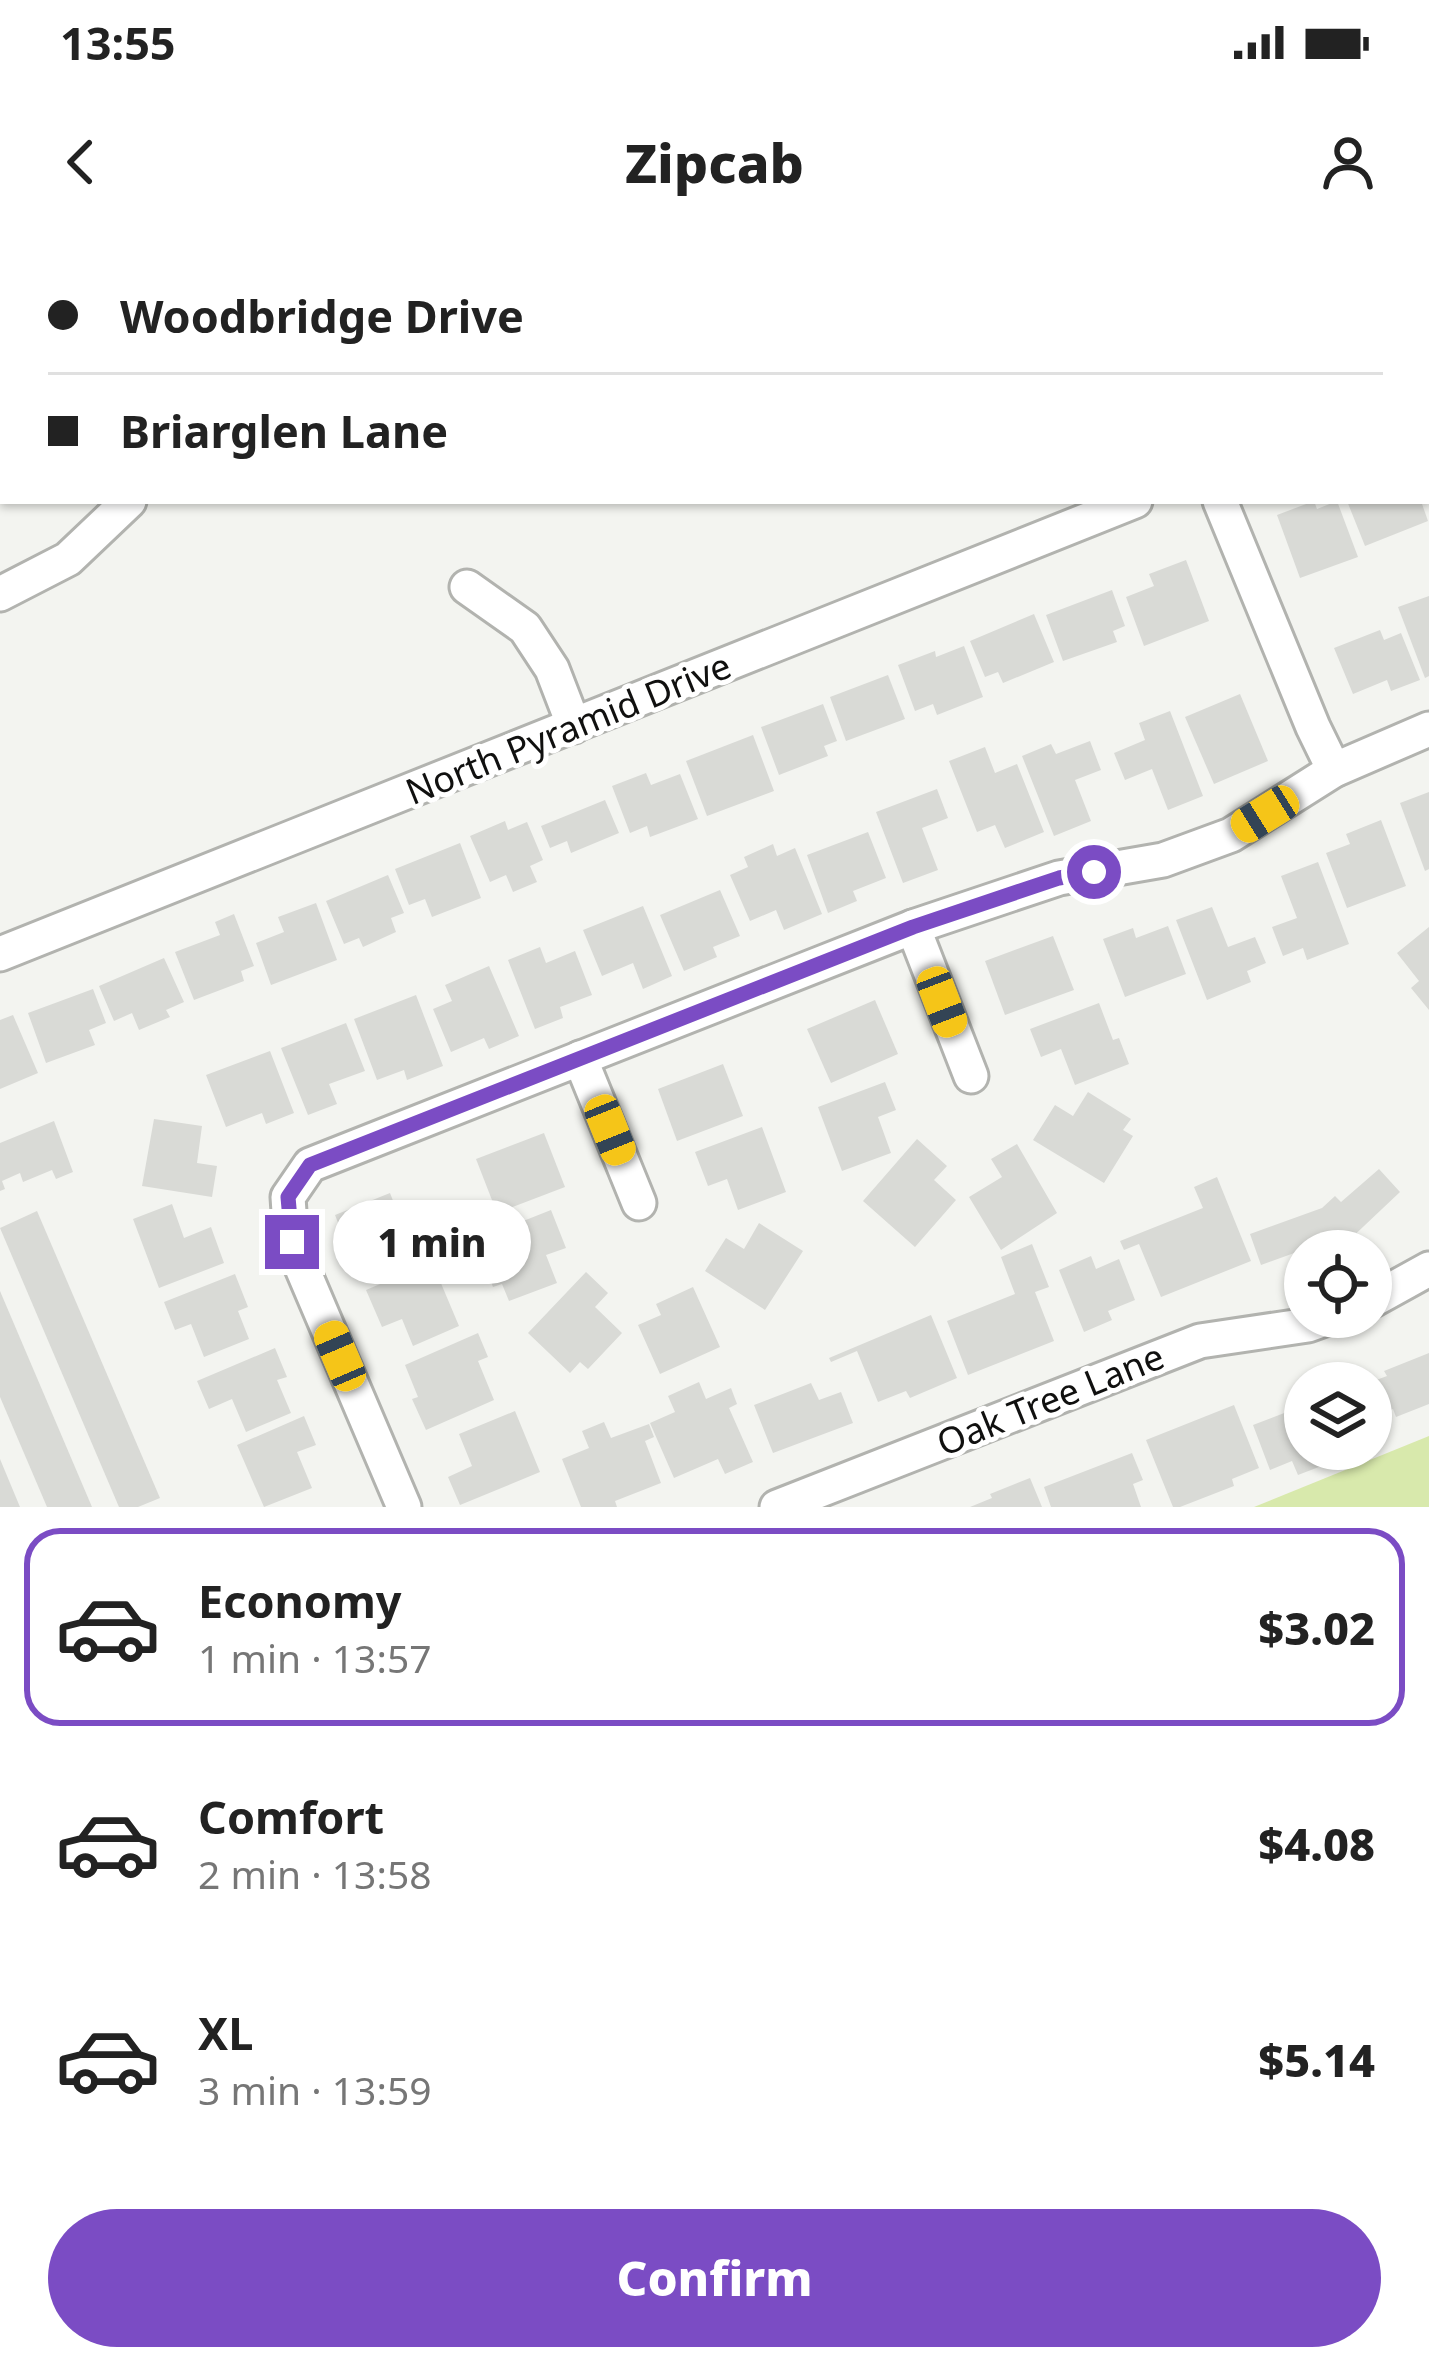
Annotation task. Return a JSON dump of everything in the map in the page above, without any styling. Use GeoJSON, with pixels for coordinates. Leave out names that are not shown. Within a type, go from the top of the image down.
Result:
{"type":"FeatureCollection","features":[{"type":"Feature","properties":{"kind":"street"},"geometry":{"type":"LineString","coordinates":[[0,594],[68,559],[126,504]]}},
{"type":"Feature","properties":{"kind":"street","name":"North Pyramid Drive"},"geometry":{"type":"LineString","coordinates":[[0,954],[1128,504]]}},
{"type":"Feature","properties":{"kind":"street"},"geometry":{"type":"LineString","coordinates":[[1221,504],[1334,770]]}},
{"type":"Feature","properties":{"kind":"street"},"geometry":{"type":"LineString","coordinates":[[467,587],[525,628],[552,669],[574,726]]}},
{"type":"Feature","properties":{"kind":"street"},"geometry":{"type":"LineString","coordinates":[[404,1507],[292,1242],[288,1197],[310,1165],[913,927],[1059,878],[1163,860],[1214,842],[1334,770],[1429,729]]}},
{"type":"Feature","properties":{"kind":"street"},"geometry":{"type":"LineString","coordinates":[[913,927],[971,1076]]}},
{"type":"Feature","properties":{"kind":"street"},"geometry":{"type":"LineString","coordinates":[[580,1058],[639,1204]]}},
{"type":"Feature","properties":{"kind":"street"},"geometry":{"type":"LineString","coordinates":[[1392,1289],[1429,1269]]}},
{"type":"Feature","properties":{"kind":"street","name":"Oak Tree Lane"},"geometry":{"type":"LineString","coordinates":[[777,1507],[1200,1340],[1284,1328]]}},
{"type":"Feature","properties":{"kind":"green space"},"geometry":{"type":"Polygon","coordinates":[[[1429,1436],[1429,1507],[1254,1507],[1345,1470],[1392,1470],[1392,1451],[1429,1436]]]}},
{"type":"Feature","properties":{"kind":"building"},"geometry":{"type":"Polygon","coordinates":[[[1306,504],[1315,504],[1317,509],[1338,504],[1358,557],[1300,578],[1277,515],[1306,504]]]}},
{"type":"Feature","properties":{"kind":"building"},"geometry":{"type":"Polygon","coordinates":[[[1348,504],[1422,504],[1428,521],[1365,546],[1348,504]]]}},
{"type":"Feature","properties":{"kind":"building"},"geometry":{"type":"Polygon","coordinates":[[[1186,560],[1209,621],[1144,646],[1126,597],[1154,586],[1149,574],[1186,560]]]}},
{"type":"Feature","properties":{"kind":"building"},"geometry":{"type":"Polygon","coordinates":[[[1112,590],[1125,626],[1113,631],[1117,642],[1063,661],[1046,615],[1112,590]]]}},
{"type":"Feature","properties":{"kind":"building"},"geometry":{"type":"Polygon","coordinates":[[[1429,596],[1429,676],[1425,678],[1398,607],[1429,596]]]}},
{"type":"Feature","properties":{"kind":"building"},"geometry":{"type":"Polygon","coordinates":[[[1034,614],[1054,662],[1003,683],[998,672],[985,677],[970,641],[1034,614]]]}},
{"type":"Feature","properties":{"kind":"building"},"geometry":{"type":"Polygon","coordinates":[[[1380,630],[1384,640],[1401,633],[1420,680],[1391,691],[1387,680],[1353,694],[1334,648],[1380,630]]]}},
{"type":"Feature","properties":{"kind":"building"},"geometry":{"type":"Polygon","coordinates":[[[964,646],[983,697],[937,715],[933,704],[915,711],[898,665],[964,646]]]}},
{"type":"Feature","properties":{"kind":"building"},"geometry":{"type":"Polygon","coordinates":[[[888,675],[905,719],[846,741],[830,697],[888,675]]]}},
{"type":"Feature","properties":{"kind":"building"},"geometry":{"type":"Polygon","coordinates":[[[1240,694],[1268,761],[1214,784],[1185,717],[1240,694]]]}},
{"type":"Feature","properties":{"kind":"building"},"geometry":{"type":"Polygon","coordinates":[[[823,704],[837,741],[824,746],[828,756],[779,775],[761,727],[823,704]]]}},
{"type":"Feature","properties":{"kind":"building"},"geometry":{"type":"Polygon","coordinates":[[[1170,711],[1203,796],[1168,810],[1152,769],[1125,780],[1114,753],[1145,740],[1139,723],[1170,711]]]}},
{"type":"Feature","properties":{"kind":"building"},"geometry":{"type":"Polygon","coordinates":[[[753,735],[774,791],[707,816],[686,761],[753,735]]]}},
{"type":"Feature","properties":{"kind":"building"},"geometry":{"type":"Polygon","coordinates":[[[1090,741],[1101,770],[1075,780],[1091,821],[1054,836],[1022,756],[1051,744],[1056,754],[1090,741]]]}},
{"type":"Feature","properties":{"kind":"building"},"geometry":{"type":"Polygon","coordinates":[[[985,747],[995,773],[1017,764],[1044,832],[1005,848],[995,825],[977,832],[949,761],[985,747]]]}},
{"type":"Feature","properties":{"kind":"building"},"geometry":{"type":"Polygon","coordinates":[[[646,773],[651,785],[680,774],[698,819],[650,837],[647,826],[630,833],[612,786],[646,773]]]}},
{"type":"Feature","properties":{"kind":"building"},"geometry":{"type":"Polygon","coordinates":[[[937,789],[948,818],[922,828],[938,870],[903,883],[876,812],[937,789]]]}},
{"type":"Feature","properties":{"kind":"building"},"geometry":{"type":"Polygon","coordinates":[[[1429,792],[1429,869],[1425,871],[1400,803],[1429,792]]]}},
{"type":"Feature","properties":{"kind":"building"},"geometry":{"type":"Polygon","coordinates":[[[605,800],[619,833],[571,853],[567,841],[550,848],[541,826],[605,800]]]}},
{"type":"Feature","properties":{"kind":"building"},"geometry":{"type":"Polygon","coordinates":[[[1381,820],[1406,886],[1347,908],[1326,853],[1350,844],[1346,834],[1381,820]]]}},
{"type":"Feature","properties":{"kind":"building"},"geometry":{"type":"Polygon","coordinates":[[[505,821],[508,830],[527,822],[543,860],[530,866],[537,882],[513,892],[506,875],[490,882],[470,836],[505,821]]]}},
{"type":"Feature","properties":{"kind":"building"},"geometry":{"type":"Polygon","coordinates":[[[868,832],[886,878],[853,891],[857,901],[828,913],[807,855],[868,832]]]}},
{"type":"Feature","properties":{"kind":"building"},"geometry":{"type":"Polygon","coordinates":[[[460,843],[481,898],[432,917],[425,899],[409,905],[395,869],[460,843]]]}},
{"type":"Feature","properties":{"kind":"building"},"geometry":{"type":"Polygon","coordinates":[[[773,844],[777,856],[795,848],[822,914],[784,930],[776,910],[750,921],[730,875],[748,867],[744,857],[773,844]]]}},
{"type":"Feature","properties":{"kind":"building"},"geometry":{"type":"Polygon","coordinates":[[[1318,862],[1349,944],[1307,960],[1303,948],[1283,956],[1272,927],[1297,918],[1281,876],[1318,862]]]}},
{"type":"Feature","properties":{"kind":"building"},"geometry":{"type":"Polygon","coordinates":[[[388,875],[404,913],[391,918],[396,932],[363,947],[359,938],[344,944],[326,901],[388,875]]]}},
{"type":"Feature","properties":{"kind":"building"},"geometry":{"type":"Polygon","coordinates":[[[720,890],[740,936],[713,947],[717,957],[684,971],[660,915],[720,890]]]}},
{"type":"Feature","properties":{"kind":"building"},"geometry":{"type":"Polygon","coordinates":[[[316,903],[337,960],[271,985],[256,943],[284,932],[278,917],[316,903]]]}},
{"type":"Feature","properties":{"kind":"building"},"geometry":{"type":"Polygon","coordinates":[[[643,906],[672,976],[643,989],[633,963],[602,976],[583,930],[643,906]]]}},
{"type":"Feature","properties":{"kind":"building"},"geometry":{"type":"Polygon","coordinates":[[[1212,907],[1228,947],[1255,937],[1266,963],[1247,971],[1251,982],[1207,1000],[1176,920],[1212,907]]]}},
{"type":"Feature","properties":{"kind":"building"},"geometry":{"type":"Polygon","coordinates":[[[234,914],[254,966],[241,971],[244,981],[194,1000],[175,952],[220,935],[215,922],[234,914]]]}},
{"type":"Feature","properties":{"kind":"building"},"geometry":{"type":"Polygon","coordinates":[[[1168,926],[1186,974],[1125,997],[1103,939],[1133,928],[1136,938],[1168,926]]]}},
{"type":"Feature","properties":{"kind":"building"},"geometry":{"type":"Polygon","coordinates":[[[1429,927],[1429,1010],[1411,988],[1419,981],[1397,953],[1429,927]]]}},
{"type":"Feature","properties":{"kind":"building"},"geometry":{"type":"Polygon","coordinates":[[[1053,936],[1074,990],[1005,1015],[985,961],[1053,936]]]}},
{"type":"Feature","properties":{"kind":"building"},"geometry":{"type":"Polygon","coordinates":[[[540,947],[546,963],[575,951],[592,995],[560,1007],[563,1018],[535,1029],[508,960],[540,947]]]}},
{"type":"Feature","properties":{"kind":"building"},"geometry":{"type":"Polygon","coordinates":[[[164,958],[184,1002],[166,1010],[170,1017],[139,1030],[132,1013],[114,1021],[99,986],[164,958]]]}},
{"type":"Feature","properties":{"kind":"building"},"geometry":{"type":"Polygon","coordinates":[[[489,966],[519,1036],[489,1049],[484,1038],[451,1052],[433,1009],[452,1001],[445,985],[489,966]]]}},
{"type":"Feature","properties":{"kind":"building"},"geometry":{"type":"Polygon","coordinates":[[[93,989],[106,1023],[89,1030],[95,1045],[46,1063],[28,1013],[93,989]]]}},
{"type":"Feature","properties":{"kind":"building"},"geometry":{"type":"Polygon","coordinates":[[[416,995],[443,1066],[407,1080],[404,1070],[377,1080],[354,1019],[416,995]]]}},
{"type":"Feature","properties":{"kind":"building"},"geometry":{"type":"Polygon","coordinates":[[[875,1000],[898,1054],[831,1083],[807,1029],[875,1000]]]}},
{"type":"Feature","properties":{"kind":"building"},"geometry":{"type":"Polygon","coordinates":[[[1099,1003],[1113,1040],[1119,1038],[1129,1064],[1075,1085],[1061,1049],[1041,1057],[1030,1029],[1099,1003]]]}},
{"type":"Feature","properties":{"kind":"building"},"geometry":{"type":"Polygon","coordinates":[[[13,1015],[38,1073],[0,1089],[0,1020],[13,1015]]]}},
{"type":"Feature","properties":{"kind":"building"},"geometry":{"type":"Polygon","coordinates":[[[346,1023],[365,1071],[329,1084],[337,1104],[308,1115],[281,1048],[346,1023]]]}},
{"type":"Feature","properties":{"kind":"building"},"geometry":{"type":"Polygon","coordinates":[[[270,1051],[294,1113],[266,1124],[262,1113],[226,1127],[206,1075],[270,1051]]]}},
{"type":"Feature","properties":{"kind":"building"},"geometry":{"type":"Polygon","coordinates":[[[723,1064],[743,1116],[677,1141],[658,1089],[723,1064]]]}},
{"type":"Feature","properties":{"kind":"building"},"geometry":{"type":"Polygon","coordinates":[[[885,1082],[896,1110],[878,1117],[891,1153],[842,1171],[818,1107],[885,1082]]]}},
{"type":"Feature","properties":{"kind":"building"},"geometry":{"type":"Polygon","coordinates":[[[1088,1092],[1131,1119],[1123,1130],[1133,1136],[1104,1183],[1033,1140],[1055,1105],[1073,1116],[1088,1092]]]}},
{"type":"Feature","properties":{"kind":"building"},"geometry":{"type":"Polygon","coordinates":[[[154,1119],[202,1126],[197,1163],[217,1166],[212,1197],[142,1186],[154,1119]]]}},
{"type":"Feature","properties":{"kind":"building"},"geometry":{"type":"Polygon","coordinates":[[[54,1121],[73,1172],[56,1179],[52,1170],[23,1182],[20,1173],[2,1181],[5,1189],[0,1191],[0,1143],[54,1121]]]}},
{"type":"Feature","properties":{"kind":"building"},"geometry":{"type":"Polygon","coordinates":[[[762,1127],[786,1192],[738,1210],[727,1179],[708,1186],[695,1152],[762,1127]]]}},
{"type":"Feature","properties":{"kind":"building"},"geometry":{"type":"Polygon","coordinates":[[[544,1133],[565,1187],[497,1213],[476,1159],[544,1133]]]}},
{"type":"Feature","properties":{"kind":"building"},"geometry":{"type":"Polygon","coordinates":[[[917,1139],[947,1166],[934,1180],[956,1200],[915,1247],[863,1201],[917,1139]]]}},
{"type":"Feature","properties":{"kind":"building"},"geometry":{"type":"Polygon","coordinates":[[[1017,1144],[1057,1213],[1001,1250],[969,1197],[1002,1177],[991,1159],[1017,1144]]]}},
{"type":"Feature","properties":{"kind":"building"},"geometry":{"type":"Polygon","coordinates":[[[1379,1169],[1400,1192],[1360,1230],[1284,1230],[1284,1257],[1261,1265],[1250,1234],[1322,1208],[1335,1196],[1341,1202],[1379,1169]]]}},
{"type":"Feature","properties":{"kind":"building"},"geometry":{"type":"Polygon","coordinates":[[[1217,1177],[1251,1261],[1161,1297],[1139,1244],[1124,1250],[1120,1241],[1203,1208],[1194,1187],[1217,1177]]]}},
{"type":"Feature","properties":{"kind":"building"},"geometry":{"type":"Polygon","coordinates":[[[390,1193],[397,1211],[408,1207],[422,1243],[356,1269],[335,1215],[390,1193]]]}},
{"type":"Feature","properties":{"kind":"building"},"geometry":{"type":"Polygon","coordinates":[[[172,1204],[184,1238],[211,1227],[224,1263],[159,1288],[133,1219],[172,1204]]]}},
{"type":"Feature","properties":{"kind":"building"},"geometry":{"type":"Polygon","coordinates":[[[551,1210],[566,1248],[546,1255],[557,1283],[509,1301],[502,1284],[493,1287],[475,1240],[551,1210]]]}},
{"type":"Feature","properties":{"kind":"building"},"geometry":{"type":"Polygon","coordinates":[[[37,1211],[160,1498],[138,1507],[119,1507],[0,1228],[37,1211]]]}},
{"type":"Feature","properties":{"kind":"building"},"geometry":{"type":"Polygon","coordinates":[[[759,1223],[803,1251],[765,1310],[705,1271],[726,1238],[744,1249],[759,1223]]]}},
{"type":"Feature","properties":{"kind":"building"},"geometry":{"type":"Polygon","coordinates":[[[1032,1244],[1049,1287],[1035,1292],[1054,1341],[968,1375],[947,1321],[1015,1294],[1001,1257],[1032,1244]]]}},
{"type":"Feature","properties":{"kind":"building"},"geometry":{"type":"Polygon","coordinates":[[[1091,1256],[1096,1269],[1119,1259],[1135,1300],[1108,1311],[1112,1320],[1084,1332],[1059,1270],[1091,1256]]]}},
{"type":"Feature","properties":{"kind":"building"},"geometry":{"type":"Polygon","coordinates":[[[432,1262],[459,1326],[413,1346],[402,1319],[382,1327],[366,1290],[432,1262]]]}},
{"type":"Feature","properties":{"kind":"building"},"geometry":{"type":"Polygon","coordinates":[[[586,1272],[608,1293],[595,1307],[622,1333],[588,1369],[580,1362],[570,1373],[528,1333],[586,1272]]]}},
{"type":"Feature","properties":{"kind":"building"},"geometry":{"type":"Polygon","coordinates":[[[235,1274],[248,1307],[238,1311],[249,1339],[204,1357],[191,1324],[175,1330],[164,1302],[235,1274]]]}},
{"type":"Feature","properties":{"kind":"building"},"geometry":{"type":"Polygon","coordinates":[[[693,1287],[720,1347],[660,1374],[638,1325],[661,1315],[656,1304],[693,1287]]]}},
{"type":"Feature","properties":{"kind":"building"},"geometry":{"type":"Polygon","coordinates":[[[0,1291],[92,1507],[47,1507],[0,1397],[0,1291]]]}},
{"type":"Feature","properties":{"kind":"building"},"geometry":{"type":"Polygon","coordinates":[[[931,1315],[957,1378],[910,1398],[906,1391],[878,1402],[857,1351],[831,1362],[829,1358],[931,1315]]]}},
{"type":"Feature","properties":{"kind":"building"},"geometry":{"type":"Polygon","coordinates":[[[478,1333],[488,1357],[478,1361],[494,1400],[426,1430],[412,1399],[418,1397],[405,1365],[478,1333]]]}},
{"type":"Feature","properties":{"kind":"building"},"geometry":{"type":"Polygon","coordinates":[[[275,1348],[287,1377],[277,1380],[291,1413],[246,1432],[232,1399],[209,1409],[197,1381],[275,1348]]]}},
{"type":"Feature","properties":{"kind":"building"},"geometry":{"type":"Polygon","coordinates":[[[1429,1353],[1429,1404],[1396,1417],[1392,1368],[1429,1353]]]}},
{"type":"Feature","properties":{"kind":"building"},"geometry":{"type":"Polygon","coordinates":[[[699,1382],[706,1399],[731,1388],[737,1404],[729,1408],[753,1462],[725,1474],[718,1459],[674,1478],[650,1423],[675,1412],[668,1396],[699,1382]]]}},
{"type":"Feature","properties":{"kind":"building"},"geometry":{"type":"Polygon","coordinates":[[[811,1383],[819,1400],[841,1392],[853,1423],[773,1453],[754,1405],[811,1383]]]}},
{"type":"Feature","properties":{"kind":"building"},"geometry":{"type":"Polygon","coordinates":[[[1234,1405],[1259,1468],[1232,1479],[1234,1486],[1173,1507],[1146,1440],[1234,1405]]]}},
{"type":"Feature","properties":{"kind":"building"},"geometry":{"type":"Polygon","coordinates":[[[515,1411],[540,1472],[460,1505],[448,1477],[472,1466],[459,1434],[515,1411]]]}},
{"type":"Feature","properties":{"kind":"building"},"geometry":{"type":"Polygon","coordinates":[[[1284,1413],[1284,1464],[1270,1470],[1253,1425],[1284,1413]]]}},
{"type":"Feature","properties":{"kind":"building"},"geometry":{"type":"Polygon","coordinates":[[[304,1416],[316,1445],[297,1452],[312,1488],[264,1507],[237,1445],[304,1416]]]}},
{"type":"Feature","properties":{"kind":"building"},"geometry":{"type":"Polygon","coordinates":[[[604,1422],[611,1438],[649,1424],[654,1437],[645,1441],[661,1483],[615,1501],[617,1507],[581,1507],[562,1459],[589,1448],[582,1431],[604,1422]]]}},
{"type":"Feature","properties":{"kind":"building"},"geometry":{"type":"Polygon","coordinates":[[[1132,1453],[1143,1480],[1133,1484],[1141,1507],[1051,1507],[1044,1487],[1132,1453]]]}},
{"type":"Feature","properties":{"kind":"building"},"geometry":{"type":"Polygon","coordinates":[[[0,1459],[20,1507],[0,1507],[0,1459]]]}},
{"type":"Feature","properties":{"kind":"building"},"geometry":{"type":"Polygon","coordinates":[[[1030,1478],[1042,1507],[970,1507],[992,1498],[990,1494],[1030,1478]]]}},
{"type":"Feature","properties":{"kind":"route"},"geometry":{"type":"LineString","coordinates":[[292,1242],[288,1197],[310,1165],[913,927],[1059,878],[1094,872]]}}]}
